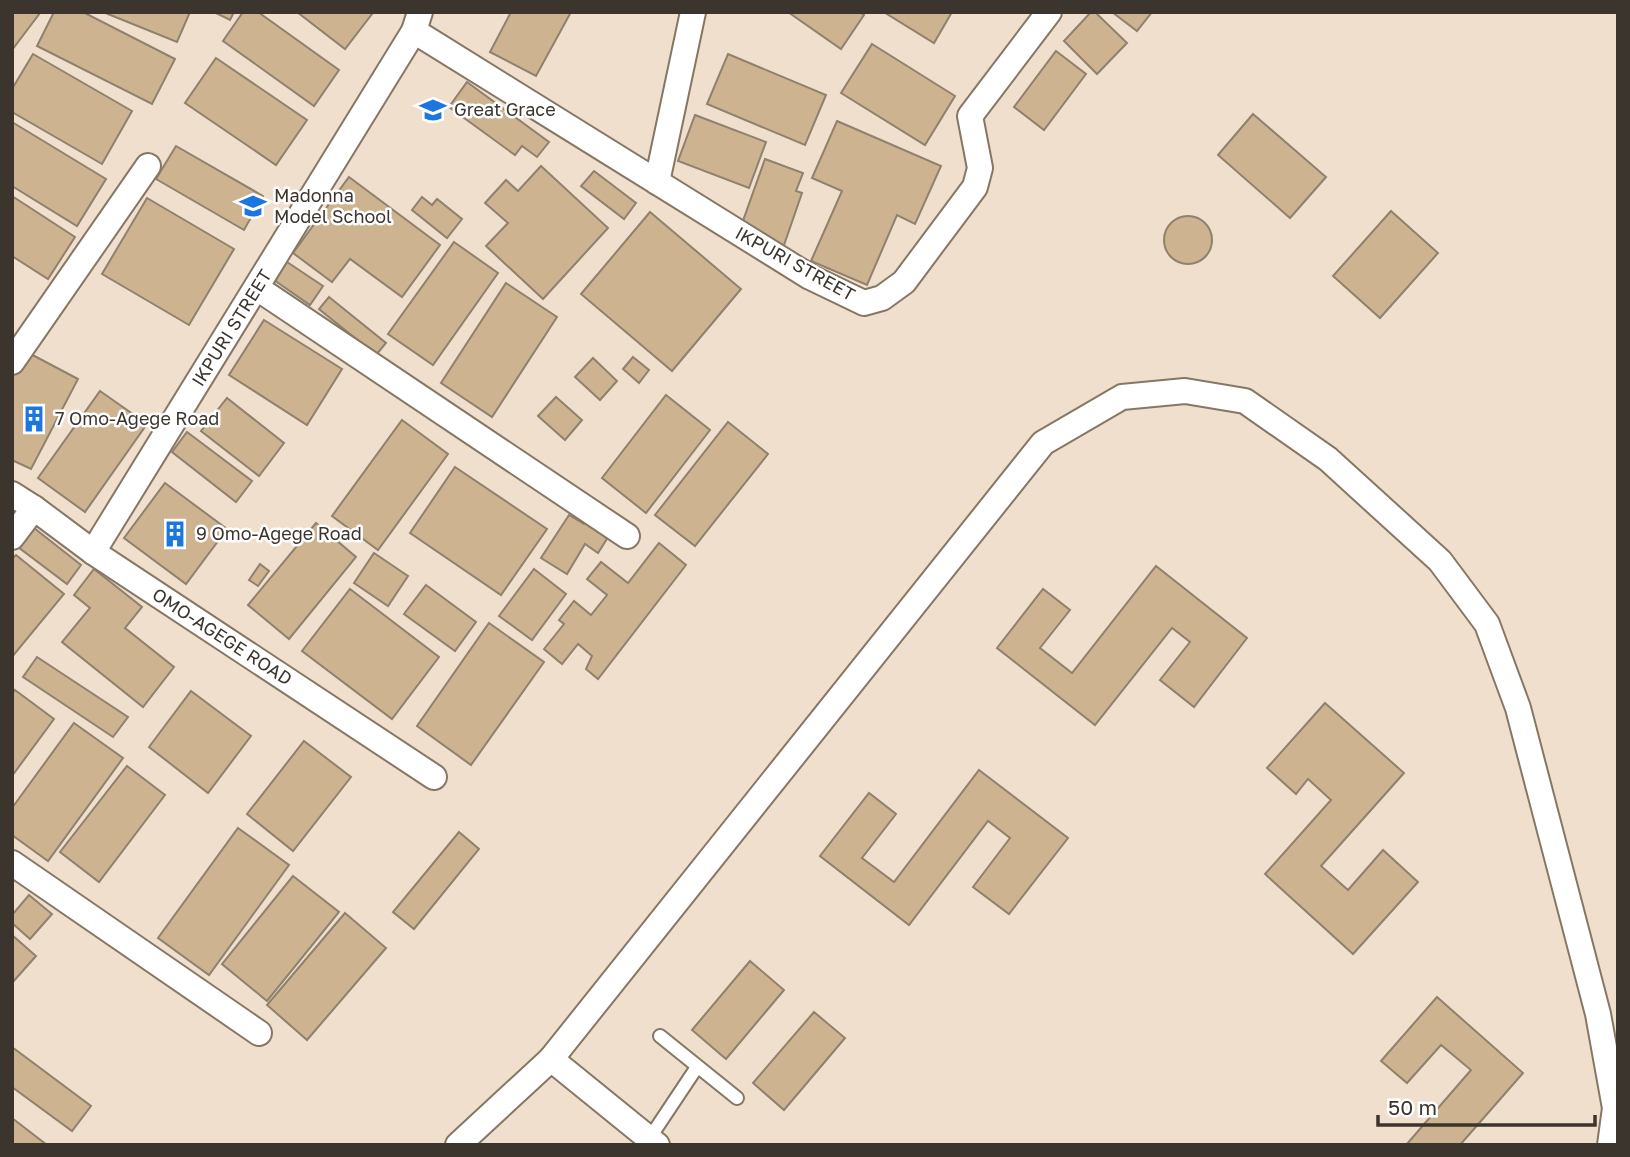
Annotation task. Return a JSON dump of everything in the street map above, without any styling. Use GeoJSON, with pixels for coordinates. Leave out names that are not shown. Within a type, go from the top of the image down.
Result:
{"type":"FeatureCollection","features":[{"type":"Feature","properties":{"kind":"street"},"geometry":{"type":"LineString","coordinates":[[657,183],[693,12]]}},
{"type":"Feature","properties":{"kind":"street","name":"IKPURI STREET"},"geometry":{"type":"LineString","coordinates":[[93,552],[257,288],[417,22],[657,183],[810,277],[864,303],[881,298],[904,282],[975,187],[980,168],[970,116],[1049,12]]}},
{"type":"Feature","properties":{"kind":"street"},"geometry":{"type":"LineString","coordinates":[[12,362],[148,166]]}},
{"type":"Feature","properties":{"kind":"street"},"geometry":{"type":"LineString","coordinates":[[257,288],[628,536]]}},
{"type":"Feature","properties":{"kind":"street"},"geometry":{"type":"LineString","coordinates":[[458,1145],[551,1059],[1043,443],[1122,397],[1185,391],[1245,401],[1328,459],[1440,561],[1487,624],[1518,708],[1598,1014],[1615,1108],[1610,1145]]}},
{"type":"Feature","properties":{"kind":"street","name":"OMO-AGEGE ROAD"},"geometry":{"type":"LineString","coordinates":[[12,494],[93,552],[434,776]]}},
{"type":"Feature","properties":{"kind":"street"},"geometry":{"type":"LineString","coordinates":[[12,537],[34,508]]}},
{"type":"Feature","properties":{"kind":"street"},"geometry":{"type":"LineString","coordinates":[[12,863],[259,1033]]}},
{"type":"Feature","properties":{"kind":"street"},"geometry":{"type":"LineString","coordinates":[[551,1059],[651,1143]]}},
{"type":"Feature","properties":{"kind":"lane"},"geometry":{"type":"LineString","coordinates":[[660,1036],[737,1098]]}},
{"type":"Feature","properties":{"kind":"lane"},"geometry":{"type":"LineString","coordinates":[[651,1143],[697,1067]]}},
{"type":"Feature","properties":{"kind":"building"},"geometry":{"type":"Polygon","coordinates":[[[12,12],[40,13],[12,50],[12,12]]]}},
{"type":"Feature","properties":{"kind":"building"},"geometry":{"type":"Polygon","coordinates":[[[54,12],[83,12],[175,59],[152,104],[37,46],[54,12]]]}},
{"type":"Feature","properties":{"kind":"building"},"geometry":{"type":"Polygon","coordinates":[[[103,12],[190,12],[177,42],[103,12]]]}},
{"type":"Feature","properties":{"kind":"building"},"geometry":{"type":"Polygon","coordinates":[[[214,12],[234,12],[230,20],[214,12]]]}},
{"type":"Feature","properties":{"kind":"building"},"geometry":{"type":"Polygon","coordinates":[[[243,12],[258,12],[339,70],[314,106],[223,41],[243,12]]]}},
{"type":"Feature","properties":{"kind":"building"},"geometry":{"type":"Polygon","coordinates":[[[297,12],[369,12],[372,14],[345,49],[297,12]]]}},
{"type":"Feature","properties":{"kind":"building"},"geometry":{"type":"Polygon","coordinates":[[[511,12],[571,12],[536,76],[490,52],[511,12]]]}},
{"type":"Feature","properties":{"kind":"building"},"geometry":{"type":"Polygon","coordinates":[[[788,12],[860,12],[864,15],[841,49],[788,12]]]}},
{"type":"Feature","properties":{"kind":"building"},"geometry":{"type":"Polygon","coordinates":[[[952,12],[934,43],[887,14],[952,12]]]}},
{"type":"Feature","properties":{"kind":"building"},"geometry":{"type":"Polygon","coordinates":[[[1091,12],[1095,12],[1127,43],[1097,74],[1064,41],[1091,12]]]}},
{"type":"Feature","properties":{"kind":"building"},"geometry":{"type":"Polygon","coordinates":[[[1112,12],[1152,12],[1137,31],[1112,12]]]}},
{"type":"Feature","properties":{"kind":"building"},"geometry":{"type":"Polygon","coordinates":[[[872,44],[955,96],[925,145],[841,93],[872,44]]]}},
{"type":"Feature","properties":{"kind":"building"},"geometry":{"type":"Polygon","coordinates":[[[1056,51],[1086,74],[1044,130],[1014,107],[1056,51]]]}},
{"type":"Feature","properties":{"kind":"building"},"geometry":{"type":"Polygon","coordinates":[[[33,54],[132,111],[102,164],[12,112],[12,89],[33,54]]]}},
{"type":"Feature","properties":{"kind":"building"},"geometry":{"type":"Polygon","coordinates":[[[728,54],[826,95],[805,145],[707,104],[728,54]]]}},
{"type":"Feature","properties":{"kind":"building"},"geometry":{"type":"Polygon","coordinates":[[[216,58],[307,120],[276,165],[185,103],[216,58]]]}},
{"type":"Feature","properties":{"kind":"building"},"geometry":{"type":"Polygon","coordinates":[[[467,82],[549,142],[537,157],[522,146],[515,155],[449,107],[467,82]]]}},
{"type":"Feature","properties":{"kind":"building"},"geometry":{"type":"Polygon","coordinates":[[[1253,114],[1326,177],[1290,218],[1218,155],[1253,114]]]}},
{"type":"Feature","properties":{"kind":"building"},"geometry":{"type":"Polygon","coordinates":[[[695,115],[766,142],[749,188],[678,161],[695,115]]]}},
{"type":"Feature","properties":{"kind":"building"},"geometry":{"type":"Polygon","coordinates":[[[837,121],[941,166],[915,224],[897,215],[867,285],[811,261],[842,191],[812,178],[837,121]]]}},
{"type":"Feature","properties":{"kind":"building"},"geometry":{"type":"Polygon","coordinates":[[[12,122],[106,179],[77,226],[12,186],[12,122]]]}},
{"type":"Feature","properties":{"kind":"building"},"geometry":{"type":"Polygon","coordinates":[[[176,146],[263,196],[244,230],[156,179],[176,146]]]}},
{"type":"Feature","properties":{"kind":"building"},"geometry":{"type":"Polygon","coordinates":[[[765,159],[803,173],[796,191],[802,193],[783,248],[739,232],[765,159]]]}},
{"type":"Feature","properties":{"kind":"building"},"geometry":{"type":"Polygon","coordinates":[[[541,166],[608,228],[543,299],[486,246],[508,223],[485,203],[506,180],[518,191],[541,166]]]}},
{"type":"Feature","properties":{"kind":"building"},"geometry":{"type":"Polygon","coordinates":[[[594,171],[636,203],[624,219],[581,186],[594,171]]]}},
{"type":"Feature","properties":{"kind":"building"},"geometry":{"type":"Polygon","coordinates":[[[349,177],[440,245],[402,297],[350,259],[332,282],[293,253],[349,177]]]}},
{"type":"Feature","properties":{"kind":"building"},"geometry":{"type":"Polygon","coordinates":[[[12,196],[75,237],[48,279],[12,256],[12,196]]]}},
{"type":"Feature","properties":{"kind":"building"},"geometry":{"type":"Polygon","coordinates":[[[422,197],[432,205],[437,199],[462,219],[447,238],[412,210],[422,197]]]}},
{"type":"Feature","properties":{"kind":"building"},"geometry":{"type":"Polygon","coordinates":[[[147,198],[234,249],[189,325],[102,274],[147,198]]]}},
{"type":"Feature","properties":{"kind":"building"},"geometry":{"type":"Polygon","coordinates":[[[1391,211],[1438,253],[1380,318],[1333,276],[1391,211]]]}},
{"type":"Feature","properties":{"kind":"building"},"geometry":{"type":"Polygon","coordinates":[[[650,212],[741,289],[672,371],[581,294],[650,212]]]}},
{"type":"Feature","properties":{"kind":"building"},"geometry":{"type":"Polygon","coordinates":[[[1188,216],[1205,223],[1212,240],[1205,257],[1188,264],[1171,257],[1164,240],[1171,223],[1188,216]]]}},
{"type":"Feature","properties":{"kind":"building"},"geometry":{"type":"Polygon","coordinates":[[[454,242],[498,273],[433,365],[388,334],[454,242]]]}},
{"type":"Feature","properties":{"kind":"building"},"geometry":{"type":"Polygon","coordinates":[[[287,262],[323,286],[310,305],[274,280],[287,262]]]}},
{"type":"Feature","properties":{"kind":"building"},"geometry":{"type":"Polygon","coordinates":[[[506,283],[557,317],[492,417],[441,383],[506,283]]]}},
{"type":"Feature","properties":{"kind":"building"},"geometry":{"type":"Polygon","coordinates":[[[329,297],[386,343],[376,355],[319,309],[329,297]]]}},
{"type":"Feature","properties":{"kind":"building"},"geometry":{"type":"Polygon","coordinates":[[[264,320],[342,369],[307,425],[229,375],[264,320]]]}},
{"type":"Feature","properties":{"kind":"building","name":"7 Omo-Agege Road"},"geometry":{"type":"Polygon","coordinates":[[[25,351],[78,379],[31,469],[12,460],[12,375],[25,351]]]}},
{"type":"Feature","properties":{"kind":"building"},"geometry":{"type":"Polygon","coordinates":[[[633,357],[649,370],[639,383],[623,369],[633,357]]]}},
{"type":"Feature","properties":{"kind":"building"},"geometry":{"type":"Polygon","coordinates":[[[593,358],[617,381],[600,400],[575,377],[593,358]]]}},
{"type":"Feature","properties":{"kind":"building"},"geometry":{"type":"Polygon","coordinates":[[[100,391],[147,424],[85,512],[38,478],[100,391]]]}},
{"type":"Feature","properties":{"kind":"building"},"geometry":{"type":"Polygon","coordinates":[[[666,395],[710,430],[646,513],[602,478],[666,395]]]}},
{"type":"Feature","properties":{"kind":"building"},"geometry":{"type":"Polygon","coordinates":[[[556,397],[582,420],[565,440],[538,416],[556,397]]]}},
{"type":"Feature","properties":{"kind":"building"},"geometry":{"type":"Polygon","coordinates":[[[227,398],[284,443],[259,476],[201,431],[227,398]]]}},
{"type":"Feature","properties":{"kind":"building"},"geometry":{"type":"Polygon","coordinates":[[[402,420],[448,454],[378,550],[332,516],[402,420]]]}},
{"type":"Feature","properties":{"kind":"building"},"geometry":{"type":"Polygon","coordinates":[[[728,422],[768,454],[695,546],[655,515],[728,422]]]}},
{"type":"Feature","properties":{"kind":"building"},"geometry":{"type":"Polygon","coordinates":[[[187,432],[252,481],[236,502],[172,452],[187,432]]]}},
{"type":"Feature","properties":{"kind":"building"},"geometry":{"type":"Polygon","coordinates":[[[455,467],[547,529],[501,595],[410,533],[455,467]]]}},
{"type":"Feature","properties":{"kind":"building","name":"9 Omo-Agege Road"},"geometry":{"type":"Polygon","coordinates":[[[165,483],[227,529],[186,584],[124,538],[165,483]]]}},
{"type":"Feature","properties":{"kind":"building"},"geometry":{"type":"Polygon","coordinates":[[[569,515],[584,524],[587,519],[610,534],[598,553],[585,544],[567,574],[541,558],[569,515]]]}},
{"type":"Feature","properties":{"kind":"building"},"geometry":{"type":"Polygon","coordinates":[[[316,523],[356,557],[289,639],[248,605],[316,523]]]}},
{"type":"Feature","properties":{"kind":"building"},"geometry":{"type":"Polygon","coordinates":[[[34,528],[81,565],[67,584],[18,547],[34,528]]]}},
{"type":"Feature","properties":{"kind":"building"},"geometry":{"type":"Polygon","coordinates":[[[659,543],[686,565],[598,679],[586,669],[592,656],[578,644],[562,664],[544,649],[564,624],[559,620],[574,601],[591,615],[607,595],[587,579],[601,562],[628,583],[659,543]]]}},
{"type":"Feature","properties":{"kind":"building"},"geometry":{"type":"Polygon","coordinates":[[[374,553],[408,576],[388,606],[354,583],[374,553]]]}},
{"type":"Feature","properties":{"kind":"building"},"geometry":{"type":"Polygon","coordinates":[[[16,555],[64,594],[12,657],[12,559],[16,555]]]}},
{"type":"Feature","properties":{"kind":"building"},"geometry":{"type":"Polygon","coordinates":[[[260,564],[269,571],[258,586],[249,580],[260,564]]]}},
{"type":"Feature","properties":{"kind":"building"},"geometry":{"type":"Polygon","coordinates":[[[1156,566],[1247,638],[1194,707],[1160,680],[1190,642],[1172,628],[1095,725],[997,648],[1043,589],[1070,610],[1040,648],[1072,673],[1156,566]]]}},
{"type":"Feature","properties":{"kind":"building"},"geometry":{"type":"Polygon","coordinates":[[[94,569],[142,607],[125,628],[174,667],[143,707],[62,642],[90,608],[74,595],[94,569]]]}},
{"type":"Feature","properties":{"kind":"building"},"geometry":{"type":"Polygon","coordinates":[[[534,569],[566,594],[532,640],[499,616],[534,569]]]}},
{"type":"Feature","properties":{"kind":"building"},"geometry":{"type":"Polygon","coordinates":[[[426,585],[476,622],[455,651],[404,614],[426,585]]]}},
{"type":"Feature","properties":{"kind":"building"},"geometry":{"type":"Polygon","coordinates":[[[350,589],[439,657],[392,719],[302,651],[350,589]]]}},
{"type":"Feature","properties":{"kind":"building"},"geometry":{"type":"Polygon","coordinates":[[[489,623],[544,662],[471,765],[417,726],[489,623]]]}},
{"type":"Feature","properties":{"kind":"building"},"geometry":{"type":"Polygon","coordinates":[[[37,657],[128,717],[113,737],[23,677],[37,657]]]}},
{"type":"Feature","properties":{"kind":"building"},"geometry":{"type":"Polygon","coordinates":[[[15,690],[54,719],[12,776],[12,694],[15,690]]]}},
{"type":"Feature","properties":{"kind":"building"},"geometry":{"type":"Polygon","coordinates":[[[191,691],[251,736],[208,793],[149,747],[191,691]]]}},
{"type":"Feature","properties":{"kind":"building"},"geometry":{"type":"Polygon","coordinates":[[[1325,703],[1404,773],[1321,866],[1348,890],[1383,850],[1418,882],[1353,954],[1265,874],[1331,800],[1308,779],[1296,794],[1267,768],[1325,703]]]}},
{"type":"Feature","properties":{"kind":"building"},"geometry":{"type":"Polygon","coordinates":[[[74,723],[123,758],[48,861],[12,835],[12,808],[74,723]]]}},
{"type":"Feature","properties":{"kind":"building"},"geometry":{"type":"Polygon","coordinates":[[[304,741],[351,777],[293,851],[247,814],[304,741]]]}},
{"type":"Feature","properties":{"kind":"building"},"geometry":{"type":"Polygon","coordinates":[[[127,766],[165,795],[99,882],[60,852],[127,766]]]}},
{"type":"Feature","properties":{"kind":"building"},"geometry":{"type":"Polygon","coordinates":[[[979,770],[1068,838],[1009,914],[973,887],[1010,838],[988,821],[909,925],[820,856],[869,793],[896,814],[862,858],[894,882],[979,770]]]}},
{"type":"Feature","properties":{"kind":"building"},"geometry":{"type":"Polygon","coordinates":[[[238,828],[289,865],[209,975],[158,938],[238,828]]]}},
{"type":"Feature","properties":{"kind":"building"},"geometry":{"type":"Polygon","coordinates":[[[459,832],[479,849],[414,929],[393,912],[459,832]]]}},
{"type":"Feature","properties":{"kind":"building"},"geometry":{"type":"Polygon","coordinates":[[[293,876],[339,912],[267,1001],[222,964],[293,876]]]}},
{"type":"Feature","properties":{"kind":"building"},"geometry":{"type":"Polygon","coordinates":[[[29,895],[52,914],[30,939],[12,923],[12,915],[29,895]]]}},
{"type":"Feature","properties":{"kind":"building"},"geometry":{"type":"Polygon","coordinates":[[[345,913],[386,948],[307,1040],[267,1005],[345,913]]]}},
{"type":"Feature","properties":{"kind":"building"},"geometry":{"type":"Polygon","coordinates":[[[12,935],[36,956],[12,983],[12,935]]]}},
{"type":"Feature","properties":{"kind":"building"},"geometry":{"type":"Polygon","coordinates":[[[750,961],[784,990],[726,1059],[692,1030],[750,961]]]}},
{"type":"Feature","properties":{"kind":"building"},"geometry":{"type":"Polygon","coordinates":[[[1437,997],[1523,1073],[1460,1145],[1406,1145],[1471,1070],[1441,1045],[1407,1083],[1381,1061],[1437,997]]]}},
{"type":"Feature","properties":{"kind":"building"},"geometry":{"type":"Polygon","coordinates":[[[814,1012],[845,1038],[784,1110],[753,1083],[814,1012]]]}},
{"type":"Feature","properties":{"kind":"building"},"geometry":{"type":"Polygon","coordinates":[[[12,1047],[91,1106],[72,1131],[12,1087],[12,1047]]]}},
{"type":"Feature","properties":{"kind":"building"},"geometry":{"type":"Polygon","coordinates":[[[12,1118],[47,1145],[12,1145],[12,1118]]]}},
{"type":"Feature","properties":{"kind":"place","name":"Great Grace"},"geometry":{"type":"Point","coordinates":[433,110]}},
{"type":"Feature","properties":{"kind":"place","name":"Madonna Model School"},"geometry":{"type":"Point","coordinates":[253,206]}},
{"type":"Feature","properties":{"kind":"place","name":"7 Omo-Agege Road"},"geometry":{"type":"Point","coordinates":[34,419]}},
{"type":"Feature","properties":{"kind":"place","name":"9 Omo-Agege Road"},"geometry":{"type":"Point","coordinates":[175,534]}}]}
